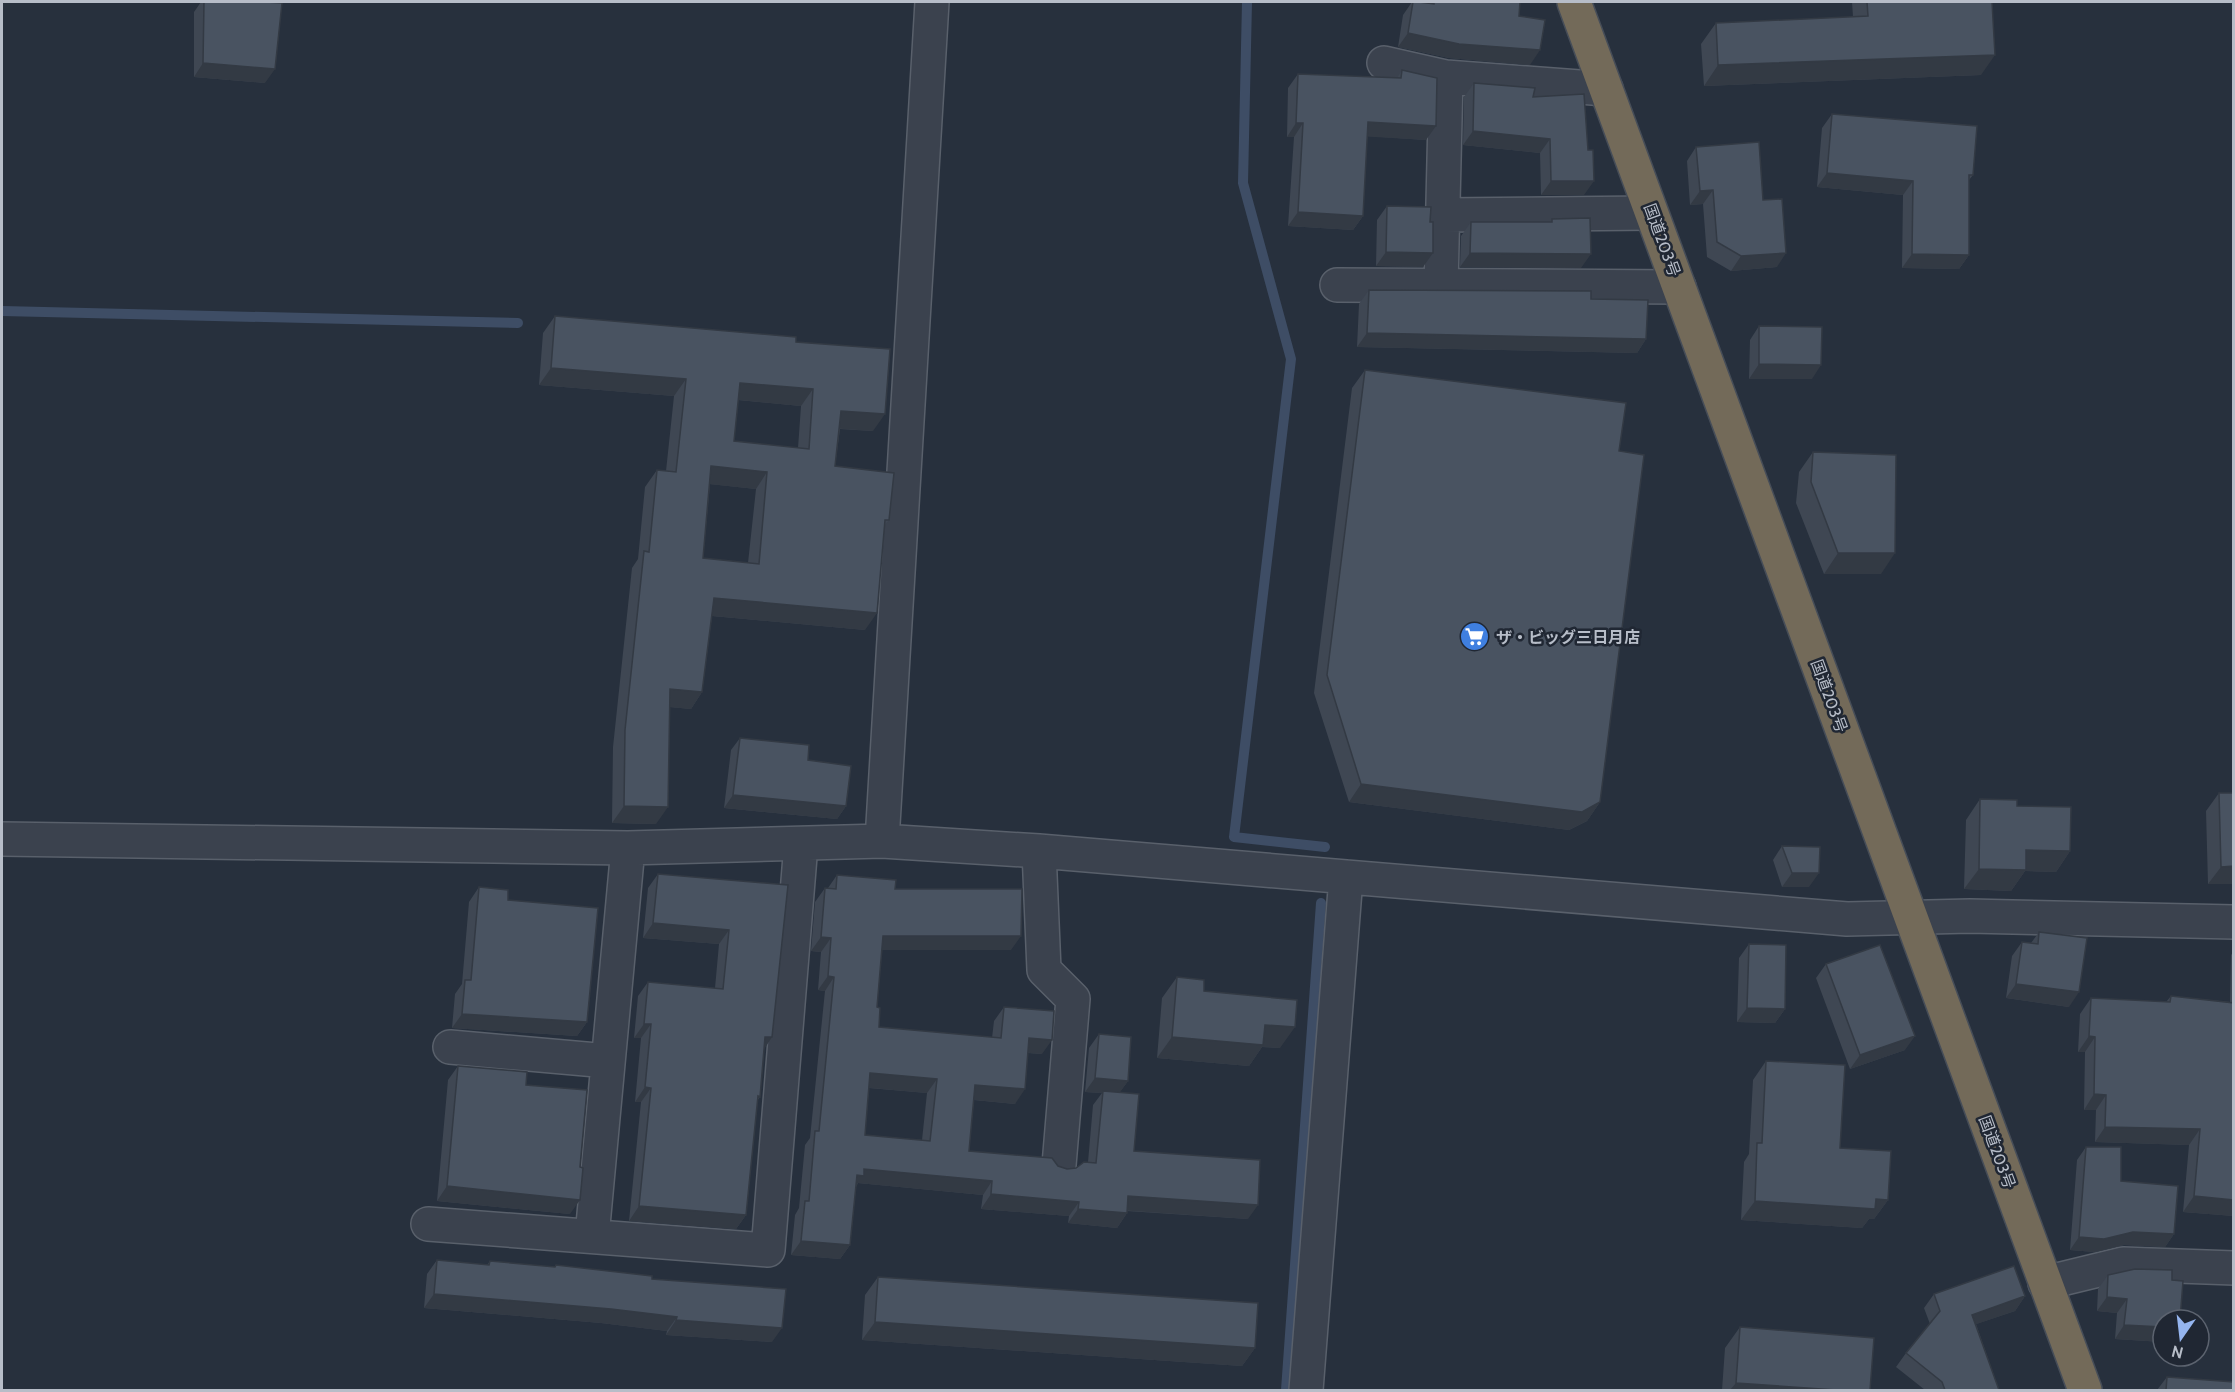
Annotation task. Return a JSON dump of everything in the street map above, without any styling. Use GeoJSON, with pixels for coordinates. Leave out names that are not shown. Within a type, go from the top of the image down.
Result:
{"type":"FeatureCollection","features":[{"type":"Feature","properties":{"kind":"highway","name":"国道203号"},"geometry":{"type":"LineString","coordinates":[[1574,2],[2085,1390]]}},
{"type":"Feature","properties":{"kind":"street"},"geometry":{"type":"LineString","coordinates":[[882,841],[932,2]]}},
{"type":"Feature","properties":{"kind":"street"},"geometry":{"type":"LineString","coordinates":[[1384,63],[1446,77],[1606,89]]}},
{"type":"Feature","properties":{"kind":"street"},"geometry":{"type":"LineString","coordinates":[[1441,286],[1446,77]]}},
{"type":"Feature","properties":{"kind":"street"},"geometry":{"type":"LineString","coordinates":[[1444,215],[1652,213]]}},
{"type":"Feature","properties":{"kind":"street"},"geometry":{"type":"LineString","coordinates":[[1337,285],[1679,287]]}},
{"type":"Feature","properties":{"kind":"street"},"geometry":{"type":"LineString","coordinates":[[2,839],[628,848],[882,841],[1039,851],[1847,919],[1970,916],[2234,922]]}},
{"type":"Feature","properties":{"kind":"street"},"geometry":{"type":"LineString","coordinates":[[428,1224],[768,1250],[801,843]]}},
{"type":"Feature","properties":{"kind":"street"},"geometry":{"type":"LineString","coordinates":[[592,1236],[628,848]]}},
{"type":"Feature","properties":{"kind":"street"},"geometry":{"type":"LineString","coordinates":[[1039,851],[1044,970],[1073,999],[1059,1166]]}},
{"type":"Feature","properties":{"kind":"street"},"geometry":{"type":"LineString","coordinates":[[1306,1390],[1346,877]]}},
{"type":"Feature","properties":{"kind":"street"},"geometry":{"type":"LineString","coordinates":[[450,1047],[608,1061]]}},
{"type":"Feature","properties":{"kind":"street"},"geometry":{"type":"LineString","coordinates":[[2045,1282],[2123,1264],[2234,1268]]}},
{"type":"Feature","properties":{"kind":"building"},"geometry":{"type":"Polygon","coordinates":[[[204,2],[282,3],[275,69],[203,63],[204,2]]]}},
{"type":"Feature","properties":{"kind":"building"},"geometry":{"type":"Polygon","coordinates":[[[1413,2],[1434,4],[1434,2],[1520,2],[1519,16],[1545,20],[1540,50],[1459,44],[1408,33],[1413,2]]]}},
{"type":"Feature","properties":{"kind":"building"},"geometry":{"type":"Polygon","coordinates":[[[1867,2],[1992,2],[1995,55],[1718,65],[1716,23],[1868,16],[1867,2]]]}},
{"type":"Feature","properties":{"kind":"building"},"geometry":{"type":"Polygon","coordinates":[[[1402,70],[1437,78],[1436,126],[1368,122],[1363,216],[1298,212],[1303,123],[1296,123],[1298,74],[1401,78],[1402,70]]]}},
{"type":"Feature","properties":{"kind":"building"},"geometry":{"type":"Polygon","coordinates":[[[1474,83],[1535,88],[1533,97],[1584,94],[1588,150],[1593,150],[1594,181],[1551,181],[1550,139],[1473,131],[1474,83]]]}},
{"type":"Feature","properties":{"kind":"building"},"geometry":{"type":"Polygon","coordinates":[[[1832,114],[1977,126],[1973,175],[1969,175],[1969,255],[1912,254],[1913,181],[1827,173],[1832,114]]]}},
{"type":"Feature","properties":{"kind":"building"},"geometry":{"type":"Polygon","coordinates":[[[1759,142],[1763,200],[1782,199],[1786,253],[1741,256],[1717,242],[1713,190],[1700,191],[1696,147],[1759,142]]]}},
{"type":"Feature","properties":{"kind":"building"},"geometry":{"type":"Polygon","coordinates":[[[1387,206],[1431,207],[1433,253],[1386,252],[1387,206]]]}},
{"type":"Feature","properties":{"kind":"building"},"geometry":{"type":"Polygon","coordinates":[[[1590,218],[1591,254],[1470,253],[1471,222],[1552,222],[1552,219],[1590,218]]]}},
{"type":"Feature","properties":{"kind":"building"},"geometry":{"type":"Polygon","coordinates":[[[1369,290],[1591,291],[1591,299],[1648,300],[1646,339],[1367,333],[1369,290]]]}},
{"type":"Feature","properties":{"kind":"building"},"geometry":{"type":"Polygon","coordinates":[[[555,316],[796,337],[796,342],[890,349],[885,414],[841,411],[835,466],[894,473],[889,520],[885,520],[877,613],[714,598],[702,692],[670,689],[668,807],[624,806],[625,730],[644,551],[649,552],[657,470],[676,472],[686,379],[551,368],[555,316]],[[740,383],[734,441],[809,449],[813,389],[740,383]],[[711,466],[703,558],[759,564],[767,472],[711,466]]]}},
{"type":"Feature","properties":{"kind":"building"},"geometry":{"type":"Polygon","coordinates":[[[1759,326],[1822,327],[1821,365],[1759,364],[1759,326]]]}},
{"type":"Feature","properties":{"kind":"building"},"geometry":{"type":"Polygon","coordinates":[[[1365,370],[1626,403],[1619,451],[1644,455],[1600,802],[1582,812],[1361,784],[1327,675],[1365,370]]]}},
{"type":"Feature","properties":{"kind":"building"},"geometry":{"type":"Polygon","coordinates":[[[1813,452],[1896,455],[1895,553],[1838,553],[1811,482],[1813,452]]]}},
{"type":"Feature","properties":{"kind":"building"},"geometry":{"type":"Polygon","coordinates":[[[740,738],[809,745],[808,760],[851,766],[846,806],[733,795],[740,738]]]}},
{"type":"Feature","properties":{"kind":"building"},"geometry":{"type":"Polygon","coordinates":[[[2219,793],[2234,793],[2234,866],[2221,867],[2219,793]]]}},
{"type":"Feature","properties":{"kind":"building"},"geometry":{"type":"Polygon","coordinates":[[[1980,799],[2017,800],[2017,806],[2071,807],[2070,851],[2026,850],[2026,870],[1979,869],[1980,799]]]}},
{"type":"Feature","properties":{"kind":"building"},"geometry":{"type":"Polygon","coordinates":[[[1782,846],[1820,847],[1819,873],[1792,873],[1782,846]]]}},
{"type":"Feature","properties":{"kind":"building"},"geometry":{"type":"Polygon","coordinates":[[[658,874],[788,885],[772,1037],[765,1037],[746,1215],[639,1206],[651,1088],[645,1087],[651,1024],[644,1024],[648,982],[723,989],[729,930],[653,923],[658,874]]]}},
{"type":"Feature","properties":{"kind":"building"},"geometry":{"type":"Polygon","coordinates":[[[837,875],[896,880],[895,889],[1022,889],[1021,936],[883,936],[877,1007],[880,1008],[879,1027],[1001,1038],[1004,1007],[1054,1011],[1052,1040],[1029,1038],[1025,1089],[975,1085],[969,1151],[1052,1158],[1058,1166],[1067,1169],[1076,1168],[1084,1162],[1096,1163],[1103,1091],[1139,1094],[1134,1151],[1260,1160],[1258,1205],[1128,1196],[1127,1213],[1078,1209],[1079,1202],[991,1194],[992,1181],[864,1169],[864,1176],[857,1175],[850,1245],[801,1241],[805,1201],[809,1201],[815,1131],[819,1131],[834,977],[828,976],[831,938],[821,937],[825,888],[836,889],[837,875]],[[870,1073],[865,1135],[930,1141],[937,1079],[870,1073]]]}},
{"type":"Feature","properties":{"kind":"building"},"geometry":{"type":"Polygon","coordinates":[[[479,887],[508,890],[508,900],[598,908],[587,1022],[462,1014],[465,980],[471,980],[479,887]]]}},
{"type":"Feature","properties":{"kind":"building"},"geometry":{"type":"Polygon","coordinates":[[[2039,932],[2087,938],[2079,992],[2016,984],[2022,942],[2038,944],[2039,932]]]}},
{"type":"Feature","properties":{"kind":"building"},"geometry":{"type":"Polygon","coordinates":[[[1749,944],[1786,945],[1785,1009],[1747,1008],[1749,944]]]}},
{"type":"Feature","properties":{"kind":"building"},"geometry":{"type":"Polygon","coordinates":[[[1880,945],[1915,1036],[1860,1055],[1826,964],[1880,945]]]}},
{"type":"Feature","properties":{"kind":"building"},"geometry":{"type":"Polygon","coordinates":[[[1177,977],[1204,980],[1204,991],[1297,1000],[1295,1027],[1265,1025],[1263,1045],[1172,1037],[1177,977]]]}},
{"type":"Feature","properties":{"kind":"building"},"geometry":{"type":"Polygon","coordinates":[[[2171,996],[2234,1003],[2234,1200],[2194,1196],[2200,1129],[2105,1127],[2106,1095],[2094,1094],[2095,1037],[2089,1036],[2091,998],[2170,1002],[2171,996]]]}},
{"type":"Feature","properties":{"kind":"building"},"geometry":{"type":"Polygon","coordinates":[[[1099,1034],[1131,1037],[1128,1081],[1095,1078],[1099,1034]]]}},
{"type":"Feature","properties":{"kind":"building"},"geometry":{"type":"Polygon","coordinates":[[[1766,1061],[1845,1065],[1840,1148],[1891,1151],[1888,1200],[1876,1199],[1875,1209],[1755,1201],[1757,1143],[1762,1143],[1766,1061]]]}},
{"type":"Feature","properties":{"kind":"building"},"geometry":{"type":"Polygon","coordinates":[[[458,1066],[527,1072],[526,1085],[587,1090],[580,1167],[583,1168],[580,1200],[447,1186],[458,1066]]]}},
{"type":"Feature","properties":{"kind":"building"},"geometry":{"type":"Polygon","coordinates":[[[2086,1147],[2121,1147],[2121,1181],[2178,1186],[2174,1234],[2133,1232],[2104,1239],[2079,1237],[2086,1147]]]}},
{"type":"Feature","properties":{"kind":"building"},"geometry":{"type":"Polygon","coordinates":[[[437,1260],[489,1265],[490,1261],[555,1267],[556,1265],[652,1276],[652,1279],[786,1289],[782,1328],[676,1320],[677,1317],[611,1309],[434,1294],[437,1260]]]}},
{"type":"Feature","properties":{"kind":"building"},"geometry":{"type":"Polygon","coordinates":[[[2014,1266],[2025,1296],[1972,1315],[1999,1390],[1945,1390],[1942,1382],[1906,1353],[1940,1311],[1934,1294],[2014,1266]]]}},
{"type":"Feature","properties":{"kind":"building"},"geometry":{"type":"Polygon","coordinates":[[[2135,1269],[2172,1270],[2172,1280],[2183,1281],[2181,1308],[2151,1308],[2151,1326],[2124,1325],[2127,1299],[2107,1297],[2108,1275],[2135,1269]]]}},
{"type":"Feature","properties":{"kind":"building"},"geometry":{"type":"Polygon","coordinates":[[[878,1277],[1258,1303],[1255,1348],[875,1322],[878,1277]]]}},
{"type":"Feature","properties":{"kind":"building"},"geometry":{"type":"Polygon","coordinates":[[[1740,1327],[1874,1338],[1870,1390],[1736,1383],[1740,1327]]]}},
{"type":"Feature","properties":{"kind":"building"},"geometry":{"type":"Polygon","coordinates":[[[2167,1377],[2234,1382],[2234,1390],[2166,1390],[2167,1377]]]}},
{"type":"Feature","properties":{"kind":"waterway"},"geometry":{"type":"LineString","coordinates":[[1247,2],[1243,183],[1291,359],[1234,837],[1325,847]]}},
{"type":"Feature","properties":{"kind":"waterway"},"geometry":{"type":"LineString","coordinates":[[2,311],[518,323]]}},
{"type":"Feature","properties":{"kind":"waterway"},"geometry":{"type":"LineString","coordinates":[[1286,1390],[1321,903]]}},
{"type":"Feature","properties":{"kind":"place","name":"ザ・ビッグ三日月店"},"geometry":{"type":"Point","coordinates":[1475,637]}}]}
